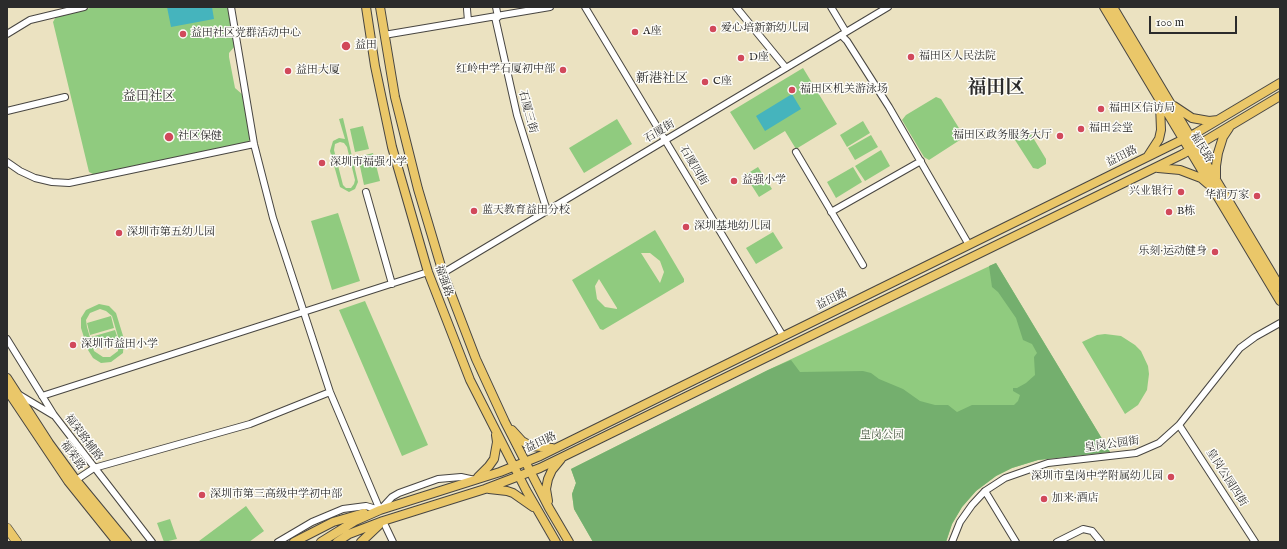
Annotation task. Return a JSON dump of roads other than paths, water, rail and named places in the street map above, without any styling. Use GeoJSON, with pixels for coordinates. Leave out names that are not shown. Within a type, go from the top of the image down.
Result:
{"type":"FeatureCollection","features":[{"type":"Feature","properties":{"kind":"highway"},"geometry":{"type":"LineString","coordinates":[[7,528],[16,542]]}},
{"type":"Feature","properties":{"kind":"main road","name":"福强路"},"geometry":{"type":"LineString","coordinates":[[366,7],[376,73],[392,147],[428,272],[458,353],[493,427],[538,512],[556,542]]}},
{"type":"Feature","properties":{"kind":"main road","name":"福强路"},"geometry":{"type":"LineString","coordinates":[[380,7],[395,97],[410,159],[443,273],[474,353],[505,422],[549,508],[569,542]]}},
{"type":"Feature","properties":{"kind":"main road","name":"福民路"},"geometry":{"type":"LineString","coordinates":[[1104,7],[1158,97],[1193,148],[1280,301]]}},
{"type":"Feature","properties":{"kind":"main road","name":"福民路"},"geometry":{"type":"LineString","coordinates":[[1113,7],[1168,99],[1187,138]]}},
{"type":"Feature","properties":{"kind":"main road","name":"益田路"},"geometry":{"type":"LineString","coordinates":[[294,542],[333,522],[380,510],[475,480],[525,462],[558,447],[1187,138],[1280,83]]}},
{"type":"Feature","properties":{"kind":"main road","name":"益田路"},"geometry":{"type":"LineString","coordinates":[[337,542],[349,534],[383,521],[485,489],[530,472],[1193,148],[1280,96]]}},
{"type":"Feature","properties":{"kind":"main road"},"geometry":{"type":"LineString","coordinates":[[1146,158],[1153,149],[1161,130],[1162,111],[1158,97]]}},
{"type":"Feature","properties":{"kind":"main road"},"geometry":{"type":"LineString","coordinates":[[1168,99],[1178,110],[1192,118],[1209,121],[1223,118]]}},
{"type":"Feature","properties":{"kind":"main road"},"geometry":{"type":"LineString","coordinates":[[1149,170],[1162,168],[1180,170],[1201,178],[1215,186],[1216,161],[1223,137],[1230,126]]}},
{"type":"Feature","properties":{"kind":"main road","name":"福民路"},"geometry":{"type":"LineString","coordinates":[[1215,186],[1279,283]]}},
{"type":"Feature","properties":{"kind":"main road","name":"福荣路"},"geometry":{"type":"LineString","coordinates":[[7,378],[76,480],[127,542]]}},
{"type":"Feature","properties":{"kind":"main road","name":"福荣路"},"geometry":{"type":"LineString","coordinates":[[7,390],[68,481],[117,542]]}},
{"type":"Feature","properties":{"kind":"main road"},"geometry":{"type":"LineString","coordinates":[[505,422],[522,441],[531,446],[548,449],[558,447]]}},
{"type":"Feature","properties":{"kind":"main road"},"geometry":{"type":"LineString","coordinates":[[475,480],[489,466],[494,458],[497,442],[493,427]]}},
{"type":"Feature","properties":{"kind":"main road"},"geometry":{"type":"LineString","coordinates":[[549,508],[546,489],[548,479],[556,466],[568,454]]}},
{"type":"Feature","properties":{"kind":"main road"},"geometry":{"type":"LineString","coordinates":[[485,489],[496,489],[513,493],[523,499],[538,512]]}},
{"type":"Feature","properties":{"kind":"main road","name":"益田路"},"geometry":{"type":"LineString","coordinates":[[321,542],[355,521],[380,510]]}},
{"type":"Feature","properties":{"kind":"main road","name":"益田路"},"geometry":{"type":"LineString","coordinates":[[361,542],[383,521]]}},
{"type":"Feature","properties":{"kind":"street"},"geometry":{"type":"LineString","coordinates":[[7,34],[30,20],[84,7]]}},
{"type":"Feature","properties":{"kind":"street"},"geometry":{"type":"LineString","coordinates":[[231,7],[254,144],[274,218],[330,392],[380,510]]}},
{"type":"Feature","properties":{"kind":"street","name":"石厦三街"},"geometry":{"type":"LineString","coordinates":[[496,7],[496,17],[517,115],[548,211]]}},
{"type":"Feature","properties":{"kind":"street"},"geometry":{"type":"LineString","coordinates":[[384,36],[550,7]]}},
{"type":"Feature","properties":{"kind":"street","name":"石厦四街"},"geometry":{"type":"LineString","coordinates":[[585,7],[783,336]]}},
{"type":"Feature","properties":{"kind":"street"},"geometry":{"type":"LineString","coordinates":[[736,7],[786,68]]}},
{"type":"Feature","properties":{"kind":"street"},"geometry":{"type":"LineString","coordinates":[[831,7],[844,38],[921,161],[970,245]]}},
{"type":"Feature","properties":{"kind":"street","name":"石厦街"},"geometry":{"type":"LineString","coordinates":[[443,273],[888,7]]}},
{"type":"Feature","properties":{"kind":"street"},"geometry":{"type":"LineString","coordinates":[[467,9],[468,21]]}},
{"type":"Feature","properties":{"kind":"street"},"geometry":{"type":"LineString","coordinates":[[7,111],[65,97]]}},
{"type":"Feature","properties":{"kind":"street"},"geometry":{"type":"LineString","coordinates":[[7,162],[20,171],[35,178],[52,182],[69,182],[254,144]]}},
{"type":"Feature","properties":{"kind":"street"},"geometry":{"type":"LineString","coordinates":[[796,152],[863,265]]}},
{"type":"Feature","properties":{"kind":"street"},"geometry":{"type":"LineString","coordinates":[[831,212],[921,161]]}},
{"type":"Feature","properties":{"kind":"street"},"geometry":{"type":"LineString","coordinates":[[366,192],[392,284]]}},
{"type":"Feature","properties":{"kind":"street"},"geometry":{"type":"LineString","coordinates":[[42,396],[428,272]]}},
{"type":"Feature","properties":{"kind":"street","name":"皇岗公园街"},"geometry":{"type":"LineString","coordinates":[[952,542],[963,517],[975,500],[985,491],[1005,478],[1036,466],[1062,461],[1141,452],[1159,443],[1179,425],[1240,348],[1255,337],[1280,323]]}},
{"type":"Feature","properties":{"kind":"street","name":"福荣路辅路"},"geometry":{"type":"LineString","coordinates":[[7,339],[54,415],[152,542]]}},
{"type":"Feature","properties":{"kind":"street"},"geometry":{"type":"LineString","coordinates":[[76,480],[94,468],[250,424],[330,392]]}},
{"type":"Feature","properties":{"kind":"street"},"geometry":{"type":"LineString","coordinates":[[17,393],[54,415]]}},
{"type":"Feature","properties":{"kind":"street","name":"皇岗公园四街"},"geometry":{"type":"LineString","coordinates":[[1179,425],[1255,542]]}},
{"type":"Feature","properties":{"kind":"street"},"geometry":{"type":"LineString","coordinates":[[985,491],[1016,542]]}},
{"type":"Feature","properties":{"kind":"street"},"geometry":{"type":"LineString","coordinates":[[278,542],[312,522],[343,509],[366,506],[380,510]]}},
{"type":"Feature","properties":{"kind":"street"},"geometry":{"type":"LineString","coordinates":[[383,521],[393,542]]}},
{"type":"Feature","properties":{"kind":"street"},"geometry":{"type":"LineString","coordinates":[[1057,542],[1083,529],[1092,531],[1101,542]]}},
{"type":"Feature","properties":{"kind":"water"},"geometry":{"type":"Polygon","coordinates":[[[167,7],[212,7],[214,19],[171,27],[167,7]]]}},
{"type":"Feature","properties":{"kind":"water","name":"福田区机关游泳场"},"geometry":{"type":"Polygon","coordinates":[[[792,94],[801,109],[765,131],[756,116],[792,94]]]}},
{"type":"Feature","properties":{"kind":"place","name":"爱心培新新幼儿园"},"geometry":{"type":"Point","coordinates":[713,29]}},
{"type":"Feature","properties":{"kind":"place","name":"A座"},"geometry":{"type":"Point","coordinates":[635,32]}},
{"type":"Feature","properties":{"kind":"place","name":"益田社区党群活动中心"},"geometry":{"type":"Point","coordinates":[183,34]}},
{"type":"Feature","properties":{"kind":"place","name":"益田"},"geometry":{"type":"Point","coordinates":[346,46]}},
{"type":"Feature","properties":{"kind":"place","name":"福田区人民法院"},"geometry":{"type":"Point","coordinates":[911,57]}},
{"type":"Feature","properties":{"kind":"place","name":"D座"},"geometry":{"type":"Point","coordinates":[741,58]}},
{"type":"Feature","properties":{"kind":"place","name":"红岭中学石厦初中部"},"geometry":{"type":"Point","coordinates":[563,70]}},
{"type":"Feature","properties":{"kind":"place","name":"益田大厦"},"geometry":{"type":"Point","coordinates":[288,71]}},
{"type":"Feature","properties":{"kind":"place","name":"C座"},"geometry":{"type":"Point","coordinates":[705,82]}},
{"type":"Feature","properties":{"kind":"place","name":"福田区机关游泳场"},"geometry":{"type":"Point","coordinates":[792,90]}},
{"type":"Feature","properties":{"kind":"place","name":"福田区信访局"},"geometry":{"type":"Point","coordinates":[1101,109]}},
{"type":"Feature","properties":{"kind":"place","name":"福田会堂"},"geometry":{"type":"Point","coordinates":[1081,129]}},
{"type":"Feature","properties":{"kind":"place","name":"福田区政务服务大厅"},"geometry":{"type":"Point","coordinates":[1060,136]}},
{"type":"Feature","properties":{"kind":"place","name":"社区保健"},"geometry":{"type":"Point","coordinates":[169,137]}},
{"type":"Feature","properties":{"kind":"place","name":"深圳市福强小学"},"geometry":{"type":"Point","coordinates":[322,163]}},
{"type":"Feature","properties":{"kind":"place","name":"益强小学"},"geometry":{"type":"Point","coordinates":[734,181]}},
{"type":"Feature","properties":{"kind":"place","name":"兴业银行"},"geometry":{"type":"Point","coordinates":[1181,192]}},
{"type":"Feature","properties":{"kind":"place","name":"华润万家"},"geometry":{"type":"Point","coordinates":[1257,196]}},
{"type":"Feature","properties":{"kind":"place","name":"蓝天教育益田分校"},"geometry":{"type":"Point","coordinates":[474,211]}},
{"type":"Feature","properties":{"kind":"place","name":"B栋"},"geometry":{"type":"Point","coordinates":[1169,212]}},
{"type":"Feature","properties":{"kind":"place","name":"深圳基地幼儿园"},"geometry":{"type":"Point","coordinates":[686,227]}},
{"type":"Feature","properties":{"kind":"place","name":"深圳市第五幼儿园"},"geometry":{"type":"Point","coordinates":[119,233]}},
{"type":"Feature","properties":{"kind":"place","name":"乐刻·运动健身"},"geometry":{"type":"Point","coordinates":[1215,252]}},
{"type":"Feature","properties":{"kind":"place","name":"深圳市益田小学"},"geometry":{"type":"Point","coordinates":[73,345]}},
{"type":"Feature","properties":{"kind":"place","name":"深圳市皇岗中学附属幼儿园"},"geometry":{"type":"Point","coordinates":[1171,477]}},
{"type":"Feature","properties":{"kind":"place","name":"深圳市第三高级中学初中部"},"geometry":{"type":"Point","coordinates":[202,495]}},
{"type":"Feature","properties":{"kind":"place","name":"加来·酒店"},"geometry":{"type":"Point","coordinates":[1044,499]}},
{"type":"Feature","properties":{"kind":"district","name":"新港社区"},"geometry":{"type":"Point","coordinates":[662,79]}},
{"type":"Feature","properties":{"kind":"district","name":"福田区"},"geometry":{"type":"Point","coordinates":[996,89]}},
{"type":"Feature","properties":{"kind":"district","name":"益田社区"},"geometry":{"type":"Point","coordinates":[149,97]}},
{"type":"Feature","properties":{"kind":"park label","name":"皇岗公园"},"geometry":{"type":"Point","coordinates":[882,436]}}]}
